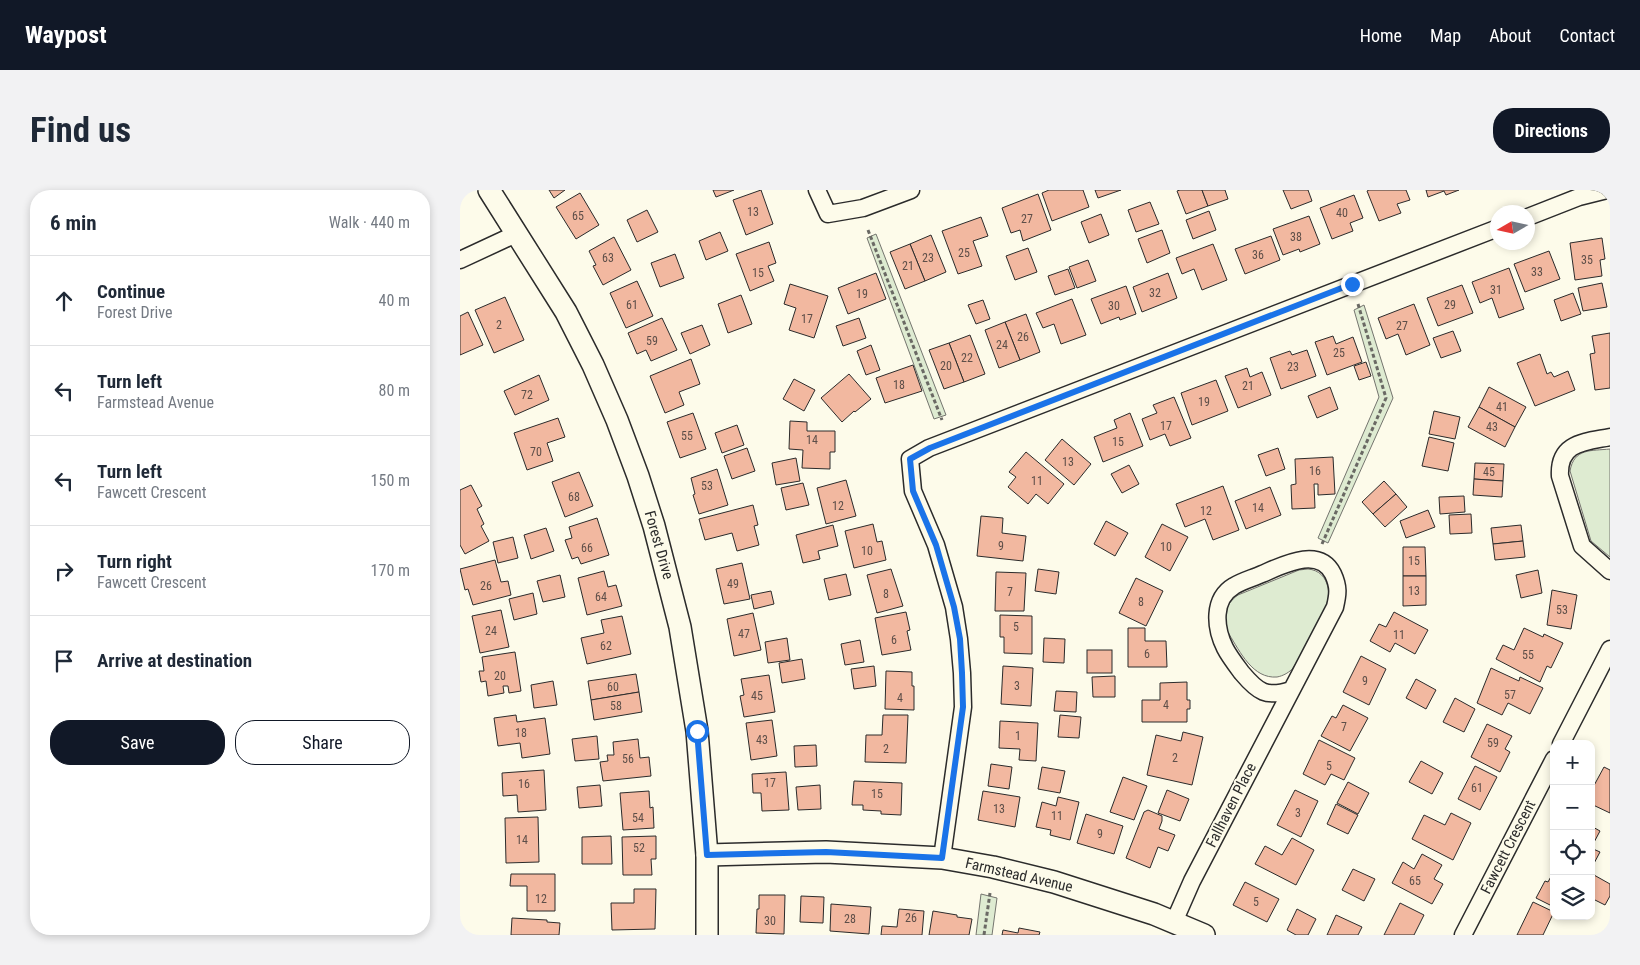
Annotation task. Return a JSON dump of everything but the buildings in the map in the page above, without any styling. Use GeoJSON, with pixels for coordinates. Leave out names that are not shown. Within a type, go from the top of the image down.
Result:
{"type":"FeatureCollection","features":[{"type":"Feature","properties":{"kind":"street","name":"Forest Drive"},"geometry":{"type":"LineString","coordinates":[[489,190],[518,233],[566,312],[593,365],[617,420],[654,526],[678,619],[690,679],[697,731],[707,855],[708,935]]}},
{"type":"Feature","properties":{"kind":"street"},"geometry":{"type":"LineString","coordinates":[[817,190],[828,214],[863,208],[911,190]]}},
{"type":"Feature","properties":{"kind":"street"},"geometry":{"type":"LineString","coordinates":[[1535,214],[1579,197],[1607,190]]}},
{"type":"Feature","properties":{"kind":"street"},"geometry":{"type":"LineString","coordinates":[[942,858],[963,707],[960,639],[954,607],[936,545],[913,491],[910,459],[930,448],[1490,231]]}},
{"type":"Feature","properties":{"kind":"street"},"geometry":{"type":"LineString","coordinates":[[460,260],[518,233]]}},
{"type":"Feature","properties":{"kind":"street"},"geometry":{"type":"LineString","coordinates":[[1610,437],[1575,445],[1564,455],[1560,468],[1560,476],[1582,546],[1610,571]]}},
{"type":"Feature","properties":{"kind":"street","name":"Fallhaven Place"},"geometry":{"type":"LineString","coordinates":[[1174,922],[1192,881],[1335,607],[1338,584],[1330,569],[1322,562],[1310,559],[1296,561],[1233,587],[1223,596],[1218,608],[1219,632],[1225,648],[1248,680],[1263,692],[1277,694],[1290,690]]}},
{"type":"Feature","properties":{"kind":"street"},"geometry":{"type":"LineString","coordinates":[[1563,740],[1610,649]]}},
{"type":"Feature","properties":{"kind":"street","name":"Fawcett Crescent"},"geometry":{"type":"LineString","coordinates":[[1463,935],[1550,767]]}},
{"type":"Feature","properties":{"kind":"street","name":"Farmstead Avenue"},"geometry":{"type":"LineString","coordinates":[[707,855],[826,852],[942,858],[993,867],[1054,882],[1115,900],[1204,935]]}},
{"type":"Feature","properties":{"kind":"path"},"geometry":{"type":"LineString","coordinates":[[868,230],[942,420]]}},
{"type":"Feature","properties":{"kind":"path"},"geometry":{"type":"LineString","coordinates":[[1322,544],[1386,398],[1358,304]]}},
{"type":"Feature","properties":{"kind":"path"},"geometry":{"type":"LineString","coordinates":[[984,935],[990,893]]}},
{"type":"Feature","properties":{"kind":"green space"},"geometry":{"type":"Polygon","coordinates":[[[876,234],[946,415],[934,419],[867,238],[876,234]]]}},
{"type":"Feature","properties":{"kind":"green space"},"geometry":{"type":"Polygon","coordinates":[[[1364,305],[1393,398],[1328,543],[1318,538],[1379,397],[1354,310],[1364,305]]]}},
{"type":"Feature","properties":{"kind":"green space"},"geometry":{"type":"Polygon","coordinates":[[[1610,449],[1610,557],[1591,541],[1570,471],[1575,458],[1579,454],[1610,449]]]}},
{"type":"Feature","properties":{"kind":"green space"},"geometry":{"type":"Polygon","coordinates":[[[1308,569],[1319,573],[1324,577],[1327,584],[1328,600],[1324,612],[1292,669],[1284,675],[1277,677],[1261,674],[1248,663],[1226,629],[1224,618],[1227,608],[1238,595],[1299,570],[1308,569]]]}},
{"type":"Feature","properties":{"kind":"green space"},"geometry":{"type":"Polygon","coordinates":[[[981,894],[997,898],[992,935],[976,935],[981,894]]]}},
{"type":"Feature","properties":{"kind":"route"},"geometry":{"type":"LineString","coordinates":[[697,731],[707,855],[826,852],[942,858],[963,707],[960,639],[946,576],[936,545],[913,491],[910,459],[930,448],[1352,284]]}}]}
